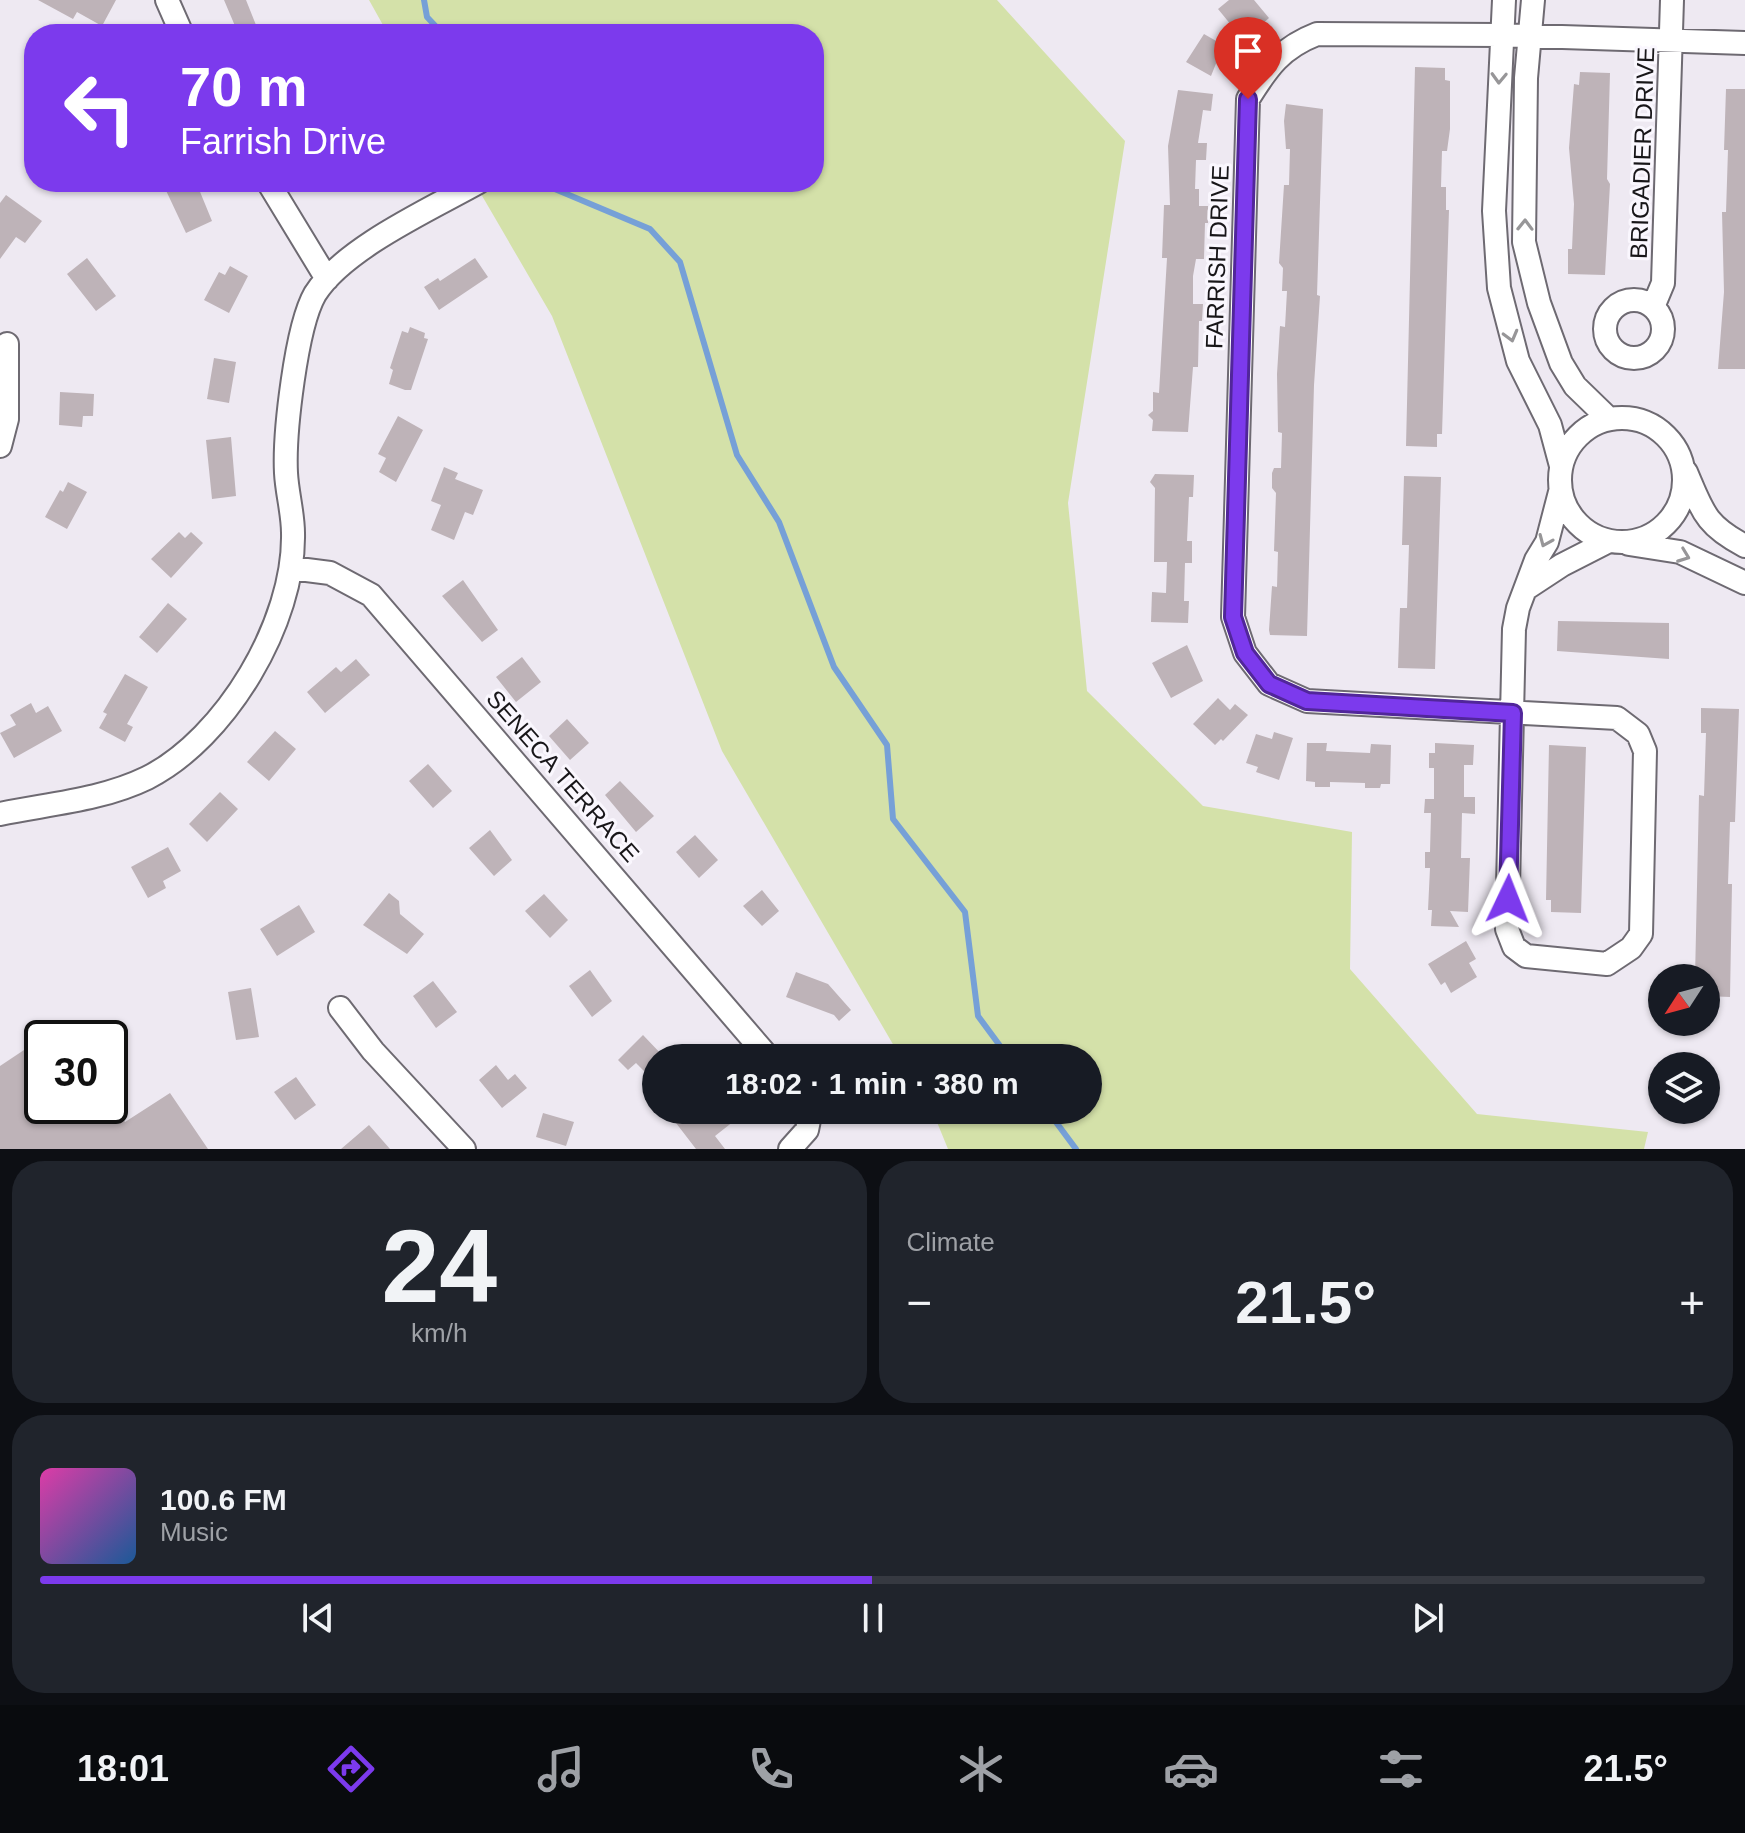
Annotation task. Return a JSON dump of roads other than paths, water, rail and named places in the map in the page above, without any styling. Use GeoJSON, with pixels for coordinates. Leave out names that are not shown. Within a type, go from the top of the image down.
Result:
{"type":"FeatureCollection","features":[{"type":"Feature","properties":{"kind":"street"},"geometry":{"type":"LineString","coordinates":[[167,0],[178,24]]}},
{"type":"Feature","properties":{"kind":"street"},"geometry":{"type":"LineString","coordinates":[[1504,0],[1494,211],[1499,288],[1518,361],[1550,425],[1561,466],[1560,492],[1547,542],[1514,629],[1507,929],[1514,947],[1526,956],[1607,964],[1631,948],[1641,934],[1645,751],[1638,734],[1617,718],[1513,713]]}},
{"type":"Feature","properties":{"kind":"street"},"geometry":{"type":"LineString","coordinates":[[1533,0],[1526,78],[1524,242],[1539,303],[1561,363],[1575,386],[1609,419]]}},
{"type":"Feature","properties":{"kind":"street","name":"BRIGADIER DRIVE"},"geometry":{"type":"LineString","coordinates":[[1653,307],[1663,283],[1672,0]]}},
{"type":"Feature","properties":{"kind":"street","name":"FARRISH DRIVE"},"geometry":{"type":"LineString","coordinates":[[1513,713],[1307,701],[1269,684],[1245,653],[1233,617],[1248,99],[1264,74],[1292,44],[1317,34],[1500,35],[1745,43]]}},
{"type":"Feature","properties":{"kind":"street"},"geometry":{"type":"LineString","coordinates":[[274,192],[327,279]]}},
{"type":"Feature","properties":{"kind":"street"},"geometry":{"type":"LineString","coordinates":[[0,814],[113,791],[145,779],[176,761],[198,743],[247,678],[267,639],[291,568],[293,531],[286,473],[288,420],[306,316],[327,279],[339,266],[395,229],[461,192]]}},
{"type":"Feature","properties":{"kind":"street"},"geometry":{"type":"LineString","coordinates":[[0,446],[7,419],[7,344]]}},
{"type":"Feature","properties":{"kind":"street"},"geometry":{"type":"LineString","coordinates":[[1561,466],[1576,437],[1591,425],[1628,417],[1654,427],[1675,446],[1704,515],[1721,534],[1745,546]]}},
{"type":"Feature","properties":{"kind":"street"},"geometry":{"type":"LineString","coordinates":[[1527,588],[1562,565],[1614,542],[1639,541],[1657,533],[1671,519],[1683,492],[1683,463]]}},
{"type":"Feature","properties":{"kind":"street"},"geometry":{"type":"LineString","coordinates":[[1560,492],[1568,512],[1581,528],[1614,542],[1680,552],[1745,583]]}},
{"type":"Feature","properties":{"kind":"street","name":"SENECA TERRACE"},"geometry":{"type":"LineString","coordinates":[[291,568],[330,573],[352,582],[388,612],[757,1044]]}},
{"type":"Feature","properties":{"kind":"street"},"geometry":{"type":"LineString","coordinates":[[340,1008],[373,1051],[464,1149]]}},
{"type":"Feature","properties":{"kind":"street"},"geometry":{"type":"LineString","coordinates":[[790,1149],[807,1130],[808,1124]]}},
{"type":"Feature","properties":{"kind":"waterway"},"geometry":{"type":"LineString","coordinates":[[424,0],[427,17],[434,24]]}},
{"type":"Feature","properties":{"kind":"waterway"},"geometry":{"type":"LineString","coordinates":[[562,192],[650,229],[680,262],[737,455],[779,522],[834,667],[887,745],[893,819],[965,912],[978,1016],[999,1044]]}},
{"type":"Feature","properties":{"kind":"waterway"},"geometry":{"type":"LineString","coordinates":[[1057,1124],[1076,1149]]}}]}
